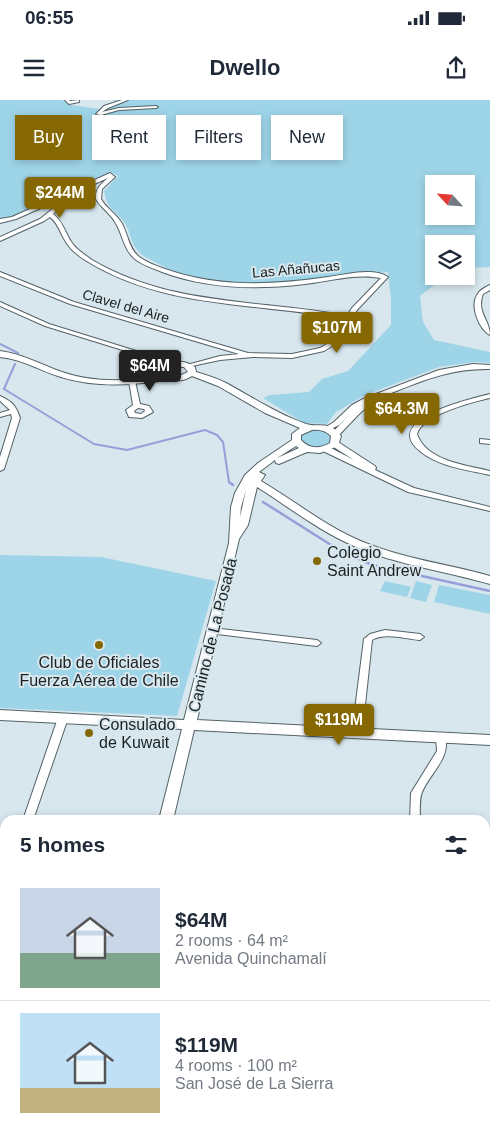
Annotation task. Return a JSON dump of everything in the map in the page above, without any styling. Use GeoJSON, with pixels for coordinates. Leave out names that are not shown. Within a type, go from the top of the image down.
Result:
{"type":"FeatureCollection","features":[{"type":"Feature","properties":{"kind":"street"},"geometry":{"type":"LineString","coordinates":[[67,100],[73,104],[77,100]]}},
{"type":"Feature","properties":{"kind":"street"},"geometry":{"type":"LineString","coordinates":[[126,100],[106,107],[98,114],[137,107],[156,107]]}},
{"type":"Feature","properties":{"kind":"street","name":"Las Añañucas"},"geometry":{"type":"LineString","coordinates":[[77,191],[110,175],[112,177],[105,182],[98,192],[102,208],[118,222],[128,250],[138,259],[166,272],[214,283],[250,286],[275,286],[346,277],[385,277]]}},
{"type":"Feature","properties":{"kind":"street"},"geometry":{"type":"LineString","coordinates":[[0,239],[50,215],[77,191]]}},
{"type":"Feature","properties":{"kind":"street"},"geometry":{"type":"LineString","coordinates":[[0,221],[14,218],[68,193],[77,191]]}},
{"type":"Feature","properties":{"kind":"street"},"geometry":{"type":"LineString","coordinates":[[50,215],[55,218],[70,244],[79,254],[120,276],[146,287],[178,296],[215,303],[304,309],[348,318]]}},
{"type":"Feature","properties":{"kind":"street","name":"Clavel del Aire"},"geometry":{"type":"LineString","coordinates":[[0,274],[72,303],[248,355]]}},
{"type":"Feature","properties":{"kind":"street"},"geometry":{"type":"LineString","coordinates":[[0,304],[47,325],[128,351],[167,371],[176,379],[190,372],[235,357],[248,355],[292,356],[322,350],[340,338],[348,318],[358,304],[385,277]]}},
{"type":"Feature","properties":{"kind":"street"},"geometry":{"type":"LineString","coordinates":[[490,287],[480,292],[478,299],[481,320],[490,333]]}},
{"type":"Feature","properties":{"kind":"street"},"geometry":{"type":"LineString","coordinates":[[0,354],[28,359],[58,373],[80,380],[110,382],[144,381],[183,364],[190,372],[236,393],[268,411],[308,428],[333,436],[368,464],[375,472]]}},
{"type":"Feature","properties":{"kind":"street"},"geometry":{"type":"LineString","coordinates":[[326,449],[333,436],[355,413],[374,397],[448,369],[476,366],[490,367]]}},
{"type":"Feature","properties":{"kind":"street"},"geometry":{"type":"LineString","coordinates":[[132,381],[137,406]]}},
{"type":"Feature","properties":{"kind":"street"},"geometry":{"type":"LineString","coordinates":[[490,396],[427,419],[418,424],[413,434],[418,447],[430,456],[490,473]]}},
{"type":"Feature","properties":{"kind":"street"},"geometry":{"type":"LineString","coordinates":[[0,398],[15,411],[16,422],[0,469]]}},
{"type":"Feature","properties":{"kind":"street"},"geometry":{"type":"LineString","coordinates":[[0,415],[15,411]]}},
{"type":"Feature","properties":{"kind":"street"},"geometry":{"type":"LineString","coordinates":[[268,411],[298,437],[307,448]]}},
{"type":"Feature","properties":{"kind":"street"},"geometry":{"type":"LineString","coordinates":[[251,479],[261,465],[308,428]]}},
{"type":"Feature","properties":{"kind":"street"},"geometry":{"type":"LineString","coordinates":[[251,479],[277,462],[307,448],[326,449],[418,493],[490,508]]}},
{"type":"Feature","properties":{"kind":"street"},"geometry":{"type":"LineString","coordinates":[[251,479],[333,532],[359,545],[400,559],[490,580]]}},
{"type":"Feature","properties":{"kind":"street","name":"Camino de La Posada"},"geometry":{"type":"LineString","coordinates":[[167,815],[235,538],[243,525],[251,479]]}},
{"type":"Feature","properties":{"kind":"street"},"geometry":{"type":"LineString","coordinates":[[212,631],[316,643]]}},
{"type":"Feature","properties":{"kind":"street"},"geometry":{"type":"LineString","coordinates":[[358,733],[368,640],[372,635],[382,634],[420,637]]}},
{"type":"Feature","properties":{"kind":"street"},"geometry":{"type":"LineString","coordinates":[[0,715],[490,740]]}},
{"type":"Feature","properties":{"kind":"street"},"geometry":{"type":"LineString","coordinates":[[30,815],[63,718]]}},
{"type":"Feature","properties":{"kind":"street"},"geometry":{"type":"LineString","coordinates":[[415,815],[416,793],[442,751],[441,737]]}},
{"type":"Feature","properties":{"kind":"shaded area"},"geometry":{"type":"Polygon","coordinates":[[[0,100],[62,100],[71,105],[99,109],[115,101],[113,100],[490,100],[490,267],[475,268],[475,235],[425,235],[425,285],[434,285],[420,296],[423,322],[434,340],[490,352],[490,363],[475,362],[439,367],[365,395],[336,412],[327,424],[304,423],[263,398],[270,395],[309,392],[322,379],[348,371],[391,325],[388,272],[269,284],[238,284],[209,281],[181,274],[145,257],[136,248],[126,225],[109,206],[106,198],[104,191],[118,176],[110,172],[7,219],[0,219],[0,100]]]}},
{"type":"Feature","properties":{"kind":"shaded area"},"geometry":{"type":"Polygon","coordinates":[[[317,429],[330,435],[330,442],[326,445],[315,447],[307,445],[300,440],[302,434],[308,430],[317,429]]]}},
{"type":"Feature","properties":{"kind":"shaded area","name":"Club de Oficiales Fuerza Aérea de Chile"},"geometry":{"type":"Polygon","coordinates":[[[0,555],[101,557],[216,581],[177,716],[0,708],[0,555]]]}},
{"type":"Feature","properties":{"kind":"shaded area"},"geometry":{"type":"Polygon","coordinates":[[[385,581],[411,587],[407,597],[380,591],[385,581]]]}},
{"type":"Feature","properties":{"kind":"shaded area"},"geometry":{"type":"Polygon","coordinates":[[[416,581],[432,585],[426,602],[410,598],[416,581]]]}},
{"type":"Feature","properties":{"kind":"shaded area"},"geometry":{"type":"Polygon","coordinates":[[[439,585],[490,595],[490,614],[434,602],[439,585]]]}},
{"type":"Feature","properties":{"kind":"waterway"},"geometry":{"type":"LineString","coordinates":[[0,344],[18,353]]}},
{"type":"Feature","properties":{"kind":"waterway"},"geometry":{"type":"LineString","coordinates":[[15,364],[4,389],[94,444],[127,450],[205,430],[217,435],[223,442],[229,482],[232,484]]}},
{"type":"Feature","properties":{"kind":"waterway"},"geometry":{"type":"LineString","coordinates":[[263,502],[339,550],[372,565],[490,591]]}},
{"type":"Feature","properties":{"kind":"place","name":"Colegio Saint Andrew"},"geometry":{"type":"Point","coordinates":[317,561]}},
{"type":"Feature","properties":{"kind":"place","name":"Club de Oficiales Fuerza Aérea de Chile"},"geometry":{"type":"Point","coordinates":[99,645]}},
{"type":"Feature","properties":{"kind":"place","name":"Consulado de Kuwait"},"geometry":{"type":"Point","coordinates":[89,733]}}]}
